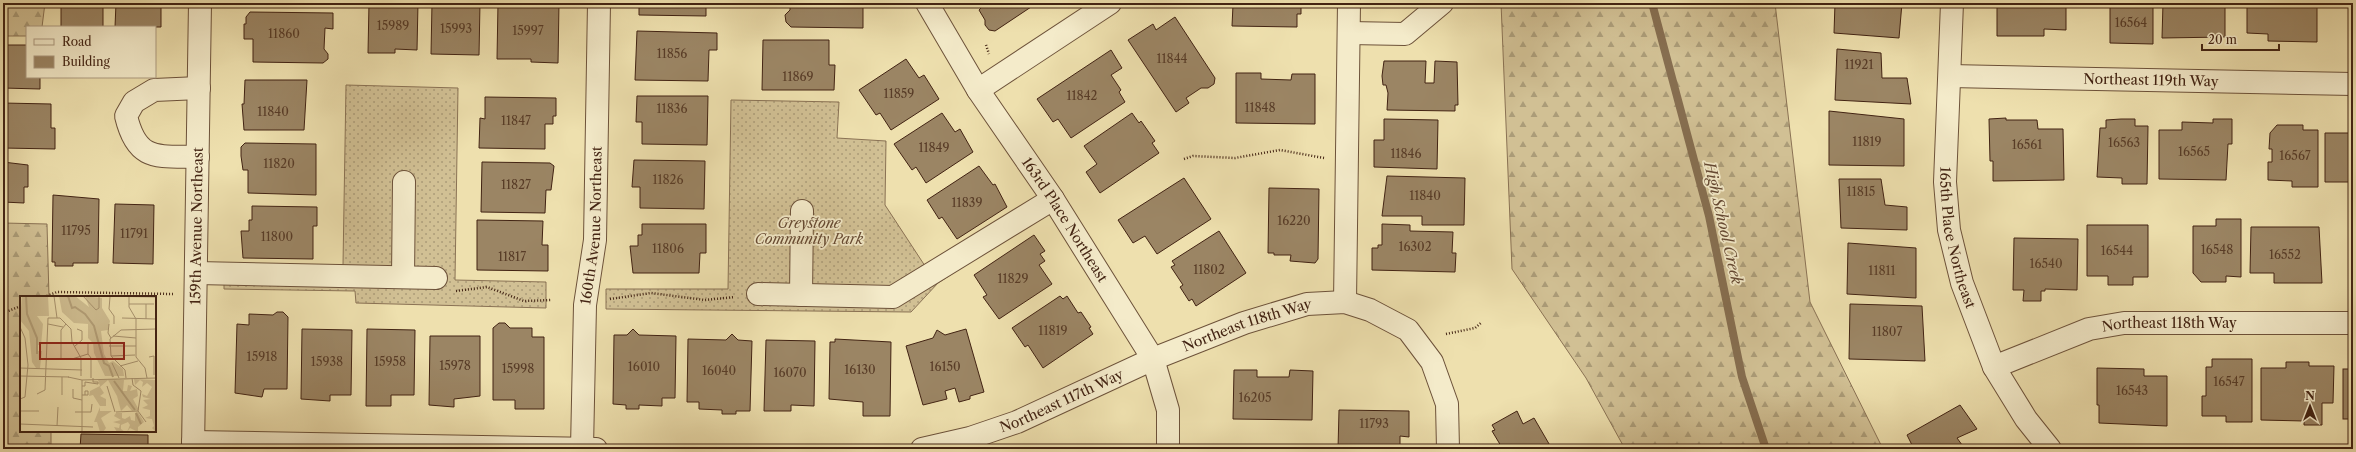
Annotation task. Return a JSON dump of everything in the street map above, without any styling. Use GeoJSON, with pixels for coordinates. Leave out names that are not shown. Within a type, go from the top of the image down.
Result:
{"type":"FeatureCollection","features":[{"type":"Feature","properties":{"kind":"street","name":"159th Avenue Northeast"},"geometry":{"type":"LineString","coordinates":[[193,446],[197,273],[200,3]]}},
{"type":"Feature","properties":{"kind":"street","name":"160th Avenue Northeast"},"geometry":{"type":"LineString","coordinates":[[589,449],[585,305],[595,240],[599,3]]}},
{"type":"Feature","properties":{"kind":"street","name":"163rd Place Northeast"},"geometry":{"type":"LineString","coordinates":[[927,3],[978,90],[1053,198],[1152,359],[1168,410],[1168,449]]}},
{"type":"Feature","properties":{"kind":"street"},"geometry":{"type":"LineString","coordinates":[[978,90],[1110,3]]}},
{"type":"Feature","properties":{"kind":"street"},"geometry":{"type":"LineString","coordinates":[[1349,3],[1345,302],[1370,310],[1408,330],[1432,362],[1447,404],[1448,449]]}},
{"type":"Feature","properties":{"kind":"street"},"geometry":{"type":"LineString","coordinates":[[1349,33],[1404,34],[1442,3]]}},
{"type":"Feature","properties":{"kind":"street","name":"165th Place Northeast"},"geometry":{"type":"LineString","coordinates":[[1952,3],[1945,182],[1949,230],[1962,283],[1994,367],[2026,419],[2050,449]]}},
{"type":"Feature","properties":{"kind":"street","name":"Northeast 119th Way"},"geometry":{"type":"LineString","coordinates":[[1950,76],[2353,84]]}},
{"type":"Feature","properties":{"kind":"street"},"geometry":{"type":"LineString","coordinates":[[198,157],[156,156],[140,149],[131,134],[126,116],[134,102],[154,90],[199,88]]}},
{"type":"Feature","properties":{"kind":"street"},"geometry":{"type":"LineString","coordinates":[[403,277],[404,182]]}},
{"type":"Feature","properties":{"kind":"street"},"geometry":{"type":"LineString","coordinates":[[758,294],[893,297],[1053,198]]}},
{"type":"Feature","properties":{"kind":"street"},"geometry":{"type":"LineString","coordinates":[[801,295],[802,211]]}},
{"type":"Feature","properties":{"kind":"street"},"geometry":{"type":"LineString","coordinates":[[197,273],[436,278]]}},
{"type":"Feature","properties":{"kind":"street","name":"Northeast 118th Way"},"geometry":{"type":"LineString","coordinates":[[1152,359],[1244,323],[1306,304],[1345,302]]}},
{"type":"Feature","properties":{"kind":"street","name":"Northeast 118th Way"},"geometry":{"type":"LineString","coordinates":[[1994,367],[2089,329],[2124,323],[2353,323]]}},
{"type":"Feature","properties":{"kind":"street","name":"Northeast 117th Way"},"geometry":{"type":"LineString","coordinates":[[922,449],[970,438],[1017,422],[1152,359]]}},
{"type":"Feature","properties":{"kind":"street"},"geometry":{"type":"LineString","coordinates":[[193,446],[589,449]]}},
{"type":"Feature","properties":{"kind":"path"},"geometry":{"type":"LineString","coordinates":[[986,45],[990,58]]}},
{"type":"Feature","properties":{"kind":"path"},"geometry":{"type":"LineString","coordinates":[[1184,158],[1193,156],[1235,158],[1280,150],[1328,159]]}},
{"type":"Feature","properties":{"kind":"path"},"geometry":{"type":"LineString","coordinates":[[436,278],[444,286],[458,292],[487,287],[524,301],[552,300]]}},
{"type":"Feature","properties":{"kind":"path"},"geometry":{"type":"LineString","coordinates":[[46,296],[56,292],[174,294]]}},
{"type":"Feature","properties":{"kind":"path"},"geometry":{"type":"LineString","coordinates":[[610,299],[651,294],[705,300],[758,294]]}},
{"type":"Feature","properties":{"kind":"path"},"geometry":{"type":"LineString","coordinates":[[3,313],[20,306]]}},
{"type":"Feature","properties":{"kind":"path"},"geometry":{"type":"LineString","coordinates":[[1446,334],[1476,328],[1482,322]]}},
{"type":"Feature","properties":{"kind":"green space"},"geometry":{"type":"Polygon","coordinates":[[[3,3],[45,3],[42,26],[26,26],[26,36],[3,36],[3,3]]]}},
{"type":"Feature","properties":{"kind":"green space"},"geometry":{"type":"Polygon","coordinates":[[[1501,3],[1775,3],[1810,302],[1883,449],[1625,449],[1586,378],[1512,269],[1501,3]]]}},
{"type":"Feature","properties":{"kind":"green space"},"geometry":{"type":"Polygon","coordinates":[[[346,85],[458,88],[455,280],[546,282],[546,308],[356,303],[355,291],[224,289],[224,264],[343,265],[346,85]]]}},
{"type":"Feature","properties":{"kind":"green space","name":"Greystone Community Park"},"geometry":{"type":"Polygon","coordinates":[[[731,100],[839,102],[837,138],[886,141],[885,205],[927,269],[1026,226],[938,283],[911,312],[606,309],[606,289],[728,289],[731,100]]]}},
{"type":"Feature","properties":{"kind":"green space"},"geometry":{"type":"Polygon","coordinates":[[[3,223],[47,224],[49,296],[20,296],[20,432],[51,432],[51,449],[3,449],[3,223]]]}},
{"type":"Feature","properties":{"kind":"building"},"geometry":{"type":"Polygon","coordinates":[[[61,3],[103,3],[103,26],[61,26],[61,3]]]}},
{"type":"Feature","properties":{"kind":"building"},"geometry":{"type":"Polygon","coordinates":[[[116,3],[161,3],[161,27],[115,26],[116,3]]]}},
{"type":"Feature","properties":{"kind":"building"},"geometry":{"type":"Polygon","coordinates":[[[369,3],[418,3],[417,50],[395,49],[395,53],[368,53],[369,3]]]}},
{"type":"Feature","properties":{"kind":"building"},"geometry":{"type":"Polygon","coordinates":[[[432,3],[480,3],[479,55],[431,54],[432,3]]]}},
{"type":"Feature","properties":{"kind":"building"},"geometry":{"type":"Polygon","coordinates":[[[498,3],[559,3],[558,63],[531,62],[531,59],[497,59],[498,3]]]}},
{"type":"Feature","properties":{"kind":"building"},"geometry":{"type":"Polygon","coordinates":[[[639,3],[717,3],[717,5],[706,5],[706,16],[639,15],[639,3]]]}},
{"type":"Feature","properties":{"kind":"building"},"geometry":{"type":"Polygon","coordinates":[[[790,3],[870,3],[870,5],[863,5],[863,28],[791,27],[786,22],[785,15],[790,10],[790,3]]]}},
{"type":"Feature","properties":{"kind":"building"},"geometry":{"type":"Polygon","coordinates":[[[980,3],[1037,3],[995,31],[989,30],[985,25],[985,20],[979,10],[982,7],[980,3]]]}},
{"type":"Feature","properties":{"kind":"building"},"geometry":{"type":"Polygon","coordinates":[[[1226,3],[1301,3],[1301,14],[1297,14],[1297,27],[1232,26],[1233,5],[1226,5],[1226,3]]]}},
{"type":"Feature","properties":{"kind":"building"},"geometry":{"type":"Polygon","coordinates":[[[1835,3],[1902,3],[1899,38],[1834,33],[1835,3]]]}},
{"type":"Feature","properties":{"kind":"building"},"geometry":{"type":"Polygon","coordinates":[[[1997,3],[2066,3],[2066,30],[2044,29],[2044,36],[1997,36],[1997,3]]]}},
{"type":"Feature","properties":{"kind":"building"},"geometry":{"type":"Polygon","coordinates":[[[2110,3],[2153,3],[2153,44],[2110,43],[2110,3]]]}},
{"type":"Feature","properties":{"kind":"building"},"geometry":{"type":"Polygon","coordinates":[[[2163,3],[2225,3],[2225,37],[2162,38],[2163,3]]]}},
{"type":"Feature","properties":{"kind":"building"},"geometry":{"type":"Polygon","coordinates":[[[2247,3],[2317,3],[2317,42],[2268,41],[2268,34],[2247,33],[2247,3]]]}},
{"type":"Feature","properties":{"kind":"building"},"geometry":{"type":"Polygon","coordinates":[[[250,12],[333,13],[333,29],[325,28],[324,49],[328,54],[328,59],[323,63],[253,62],[253,39],[244,39],[244,24],[246,24],[246,17],[250,12]]]}},
{"type":"Feature","properties":{"kind":"building"},"geometry":{"type":"Polygon","coordinates":[[[1175,17],[1215,78],[1214,84],[1208,88],[1201,88],[1186,98],[1189,103],[1176,112],[1128,40],[1153,24],[1156,30],[1175,17]]]}},
{"type":"Feature","properties":{"kind":"building"},"geometry":{"type":"Polygon","coordinates":[[[637,31],[717,33],[717,50],[709,50],[708,81],[635,80],[637,31]]]}},
{"type":"Feature","properties":{"kind":"building"},"geometry":{"type":"Polygon","coordinates":[[[763,40],[829,40],[829,65],[835,65],[834,90],[762,90],[763,40]]]}},
{"type":"Feature","properties":{"kind":"building"},"geometry":{"type":"Polygon","coordinates":[[[3,45],[26,45],[26,78],[40,78],[40,89],[3,88],[3,45]]]}},
{"type":"Feature","properties":{"kind":"building"},"geometry":{"type":"Polygon","coordinates":[[[1837,49],[1881,53],[1882,78],[1907,78],[1911,104],[1835,100],[1837,49]]]}},
{"type":"Feature","properties":{"kind":"building"},"geometry":{"type":"Polygon","coordinates":[[[1111,50],[1122,68],[1111,75],[1121,90],[1119,92],[1125,102],[1071,138],[1058,119],[1053,122],[1037,99],[1111,50]]]}},
{"type":"Feature","properties":{"kind":"building"},"geometry":{"type":"Polygon","coordinates":[[[906,59],[919,78],[924,75],[939,99],[891,130],[880,113],[876,115],[859,90],[906,59]]]}},
{"type":"Feature","properties":{"kind":"building"},"geometry":{"type":"Polygon","coordinates":[[[1384,61],[1426,61],[1425,83],[1434,83],[1435,61],[1457,62],[1458,105],[1455,105],[1455,111],[1387,110],[1388,93],[1386,85],[1383,85],[1382,76],[1384,61]]]}},
{"type":"Feature","properties":{"kind":"building"},"geometry":{"type":"Polygon","coordinates":[[[1236,73],[1261,73],[1261,79],[1291,80],[1292,74],[1315,74],[1315,124],[1236,123],[1236,73]]]}},
{"type":"Feature","properties":{"kind":"building"},"geometry":{"type":"Polygon","coordinates":[[[245,80],[307,80],[304,130],[244,130],[242,104],[244,104],[245,80]]]}},
{"type":"Feature","properties":{"kind":"building"},"geometry":{"type":"Polygon","coordinates":[[[637,96],[708,96],[707,145],[642,144],[642,122],[636,122],[637,96]]]}},
{"type":"Feature","properties":{"kind":"building"},"geometry":{"type":"Polygon","coordinates":[[[485,97],[556,98],[556,116],[553,116],[553,124],[545,124],[545,149],[479,148],[480,118],[485,119],[485,97]]]}},
{"type":"Feature","properties":{"kind":"building"},"geometry":{"type":"Polygon","coordinates":[[[3,103],[51,104],[51,128],[55,128],[55,149],[3,148],[3,103]]]}},
{"type":"Feature","properties":{"kind":"building"},"geometry":{"type":"Polygon","coordinates":[[[1829,111],[1904,119],[1904,166],[1829,165],[1829,111]]]}},
{"type":"Feature","properties":{"kind":"building"},"geometry":{"type":"Polygon","coordinates":[[[942,113],[955,132],[960,129],[973,152],[926,183],[916,167],[912,170],[894,144],[942,113]]]}},
{"type":"Feature","properties":{"kind":"building"},"geometry":{"type":"Polygon","coordinates":[[[1132,113],[1139,123],[1141,121],[1155,141],[1152,143],[1159,153],[1100,193],[1086,172],[1097,164],[1084,146],[1132,113]]]}},
{"type":"Feature","properties":{"kind":"building"},"geometry":{"type":"Polygon","coordinates":[[[2006,118],[2006,120],[2037,120],[2038,129],[2063,129],[2064,180],[1993,181],[1993,161],[1990,161],[1989,119],[2006,118]]]}},
{"type":"Feature","properties":{"kind":"building"},"geometry":{"type":"Polygon","coordinates":[[[1384,119],[1438,120],[1437,169],[1374,167],[1374,140],[1384,140],[1384,119]]]}},
{"type":"Feature","properties":{"kind":"building"},"geometry":{"type":"Polygon","coordinates":[[[2135,119],[2135,126],[2148,126],[2147,184],[2122,184],[2122,178],[2097,177],[2100,128],[2106,128],[2106,120],[2135,119]]]}},
{"type":"Feature","properties":{"kind":"building"},"geometry":{"type":"Polygon","coordinates":[[[2213,119],[2232,119],[2232,144],[2228,144],[2226,180],[2159,179],[2159,130],[2182,130],[2182,122],[2213,123],[2213,119]]]}},
{"type":"Feature","properties":{"kind":"building"},"geometry":{"type":"Polygon","coordinates":[[[2277,125],[2303,125],[2303,130],[2318,130],[2318,187],[2292,187],[2292,181],[2268,180],[2268,162],[2272,162],[2272,149],[2269,149],[2270,133],[2277,125]]]}},
{"type":"Feature","properties":{"kind":"building"},"geometry":{"type":"Polygon","coordinates":[[[2349,125],[2353,125],[2353,182],[2325,182],[2325,133],[2349,133],[2349,125]]]}},
{"type":"Feature","properties":{"kind":"building"},"geometry":{"type":"Polygon","coordinates":[[[245,143],[316,144],[316,195],[248,193],[248,170],[243,170],[241,156],[241,147],[245,143]]]}},
{"type":"Feature","properties":{"kind":"building"},"geometry":{"type":"Polygon","coordinates":[[[634,160],[705,161],[704,209],[640,208],[640,187],[632,187],[634,160]]]}},
{"type":"Feature","properties":{"kind":"building"},"geometry":{"type":"Polygon","coordinates":[[[3,162],[28,165],[28,187],[24,187],[24,203],[3,202],[3,162]]]}},
{"type":"Feature","properties":{"kind":"building"},"geometry":{"type":"Polygon","coordinates":[[[482,162],[550,163],[554,166],[551,190],[546,190],[545,213],[481,212],[482,162]]]}},
{"type":"Feature","properties":{"kind":"building"},"geometry":{"type":"Polygon","coordinates":[[[979,166],[993,185],[995,184],[1007,207],[957,239],[942,217],[939,219],[927,200],[979,166]]]}},
{"type":"Feature","properties":{"kind":"building"},"geometry":{"type":"Polygon","coordinates":[[[1387,176],[1465,178],[1464,225],[1422,225],[1422,216],[1382,216],[1387,176]]]}},
{"type":"Feature","properties":{"kind":"building"},"geometry":{"type":"Polygon","coordinates":[[[1184,178],[1211,219],[1157,254],[1145,236],[1133,243],[1118,220],[1184,178]]]}},
{"type":"Feature","properties":{"kind":"building"},"geometry":{"type":"Polygon","coordinates":[[[1839,179],[1881,179],[1885,205],[1907,207],[1907,230],[1841,228],[1839,179]]]}},
{"type":"Feature","properties":{"kind":"building"},"geometry":{"type":"Polygon","coordinates":[[[1269,188],[1319,189],[1318,259],[1315,263],[1290,261],[1291,255],[1274,255],[1274,253],[1268,253],[1269,188]]]}},
{"type":"Feature","properties":{"kind":"building"},"geometry":{"type":"Polygon","coordinates":[[[53,195],[99,199],[98,263],[73,263],[73,266],[55,266],[55,262],[52,262],[53,195]]]}},
{"type":"Feature","properties":{"kind":"building"},"geometry":{"type":"Polygon","coordinates":[[[115,204],[154,205],[153,264],[113,263],[115,204]]]}},
{"type":"Feature","properties":{"kind":"building"},"geometry":{"type":"Polygon","coordinates":[[[252,206],[317,207],[317,226],[313,226],[313,259],[243,258],[241,231],[249,231],[249,220],[252,220],[252,206]]]}},
{"type":"Feature","properties":{"kind":"building"},"geometry":{"type":"Polygon","coordinates":[[[2216,219],[2241,219],[2241,277],[2226,276],[2226,282],[2201,282],[2193,273],[2193,226],[2216,226],[2216,219]]]}},
{"type":"Feature","properties":{"kind":"building"},"geometry":{"type":"Polygon","coordinates":[[[477,220],[543,221],[542,245],[548,245],[548,271],[477,270],[477,220]]]}},
{"type":"Feature","properties":{"kind":"building"},"geometry":{"type":"Polygon","coordinates":[[[642,224],[706,224],[706,253],[700,253],[699,273],[633,273],[630,246],[638,246],[638,235],[642,235],[642,224]]]}},
{"type":"Feature","properties":{"kind":"building"},"geometry":{"type":"Polygon","coordinates":[[[1382,224],[1410,225],[1410,231],[1453,232],[1452,253],[1456,253],[1455,272],[1372,270],[1372,248],[1378,248],[1378,245],[1382,245],[1382,224]]]}},
{"type":"Feature","properties":{"kind":"building"},"geometry":{"type":"Polygon","coordinates":[[[2087,225],[2148,225],[2148,277],[2133,277],[2133,285],[2108,285],[2108,276],[2087,276],[2087,225]]]}},
{"type":"Feature","properties":{"kind":"building"},"geometry":{"type":"Polygon","coordinates":[[[2251,227],[2319,227],[2322,283],[2274,283],[2274,273],[2250,273],[2251,227]]]}},
{"type":"Feature","properties":{"kind":"building"},"geometry":{"type":"Polygon","coordinates":[[[1219,231],[1246,273],[1196,306],[1192,299],[1189,301],[1180,287],[1183,285],[1171,267],[1175,265],[1172,261],[1219,231]]]}},
{"type":"Feature","properties":{"kind":"building"},"geometry":{"type":"Polygon","coordinates":[[[1034,235],[1045,251],[1040,254],[1045,261],[1039,265],[1052,284],[999,319],[983,297],[987,295],[974,275],[1034,235]]]}},
{"type":"Feature","properties":{"kind":"building"},"geometry":{"type":"Polygon","coordinates":[[[2014,238],[2078,239],[2077,290],[2045,289],[2045,291],[2041,291],[2041,301],[2023,301],[2024,290],[2013,290],[2014,238]]]}},
{"type":"Feature","properties":{"kind":"building"},"geometry":{"type":"Polygon","coordinates":[[[1848,243],[1916,248],[1916,298],[1847,294],[1848,243]]]}},
{"type":"Feature","properties":{"kind":"building"},"geometry":{"type":"Polygon","coordinates":[[[1060,296],[1063,299],[1067,296],[1078,313],[1081,312],[1091,327],[1089,328],[1093,334],[1043,368],[1028,345],[1025,347],[1012,328],[1060,296]]]}},
{"type":"Feature","properties":{"kind":"building"},"geometry":{"type":"Polygon","coordinates":[[[1850,304],[1922,306],[1925,361],[1849,359],[1850,304]]]}},
{"type":"Feature","properties":{"kind":"building"},"geometry":{"type":"Polygon","coordinates":[[[277,312],[283,312],[288,317],[287,389],[264,389],[262,397],[235,393],[237,324],[249,325],[249,314],[273,315],[277,312]]]}},
{"type":"Feature","properties":{"kind":"building"},"geometry":{"type":"Polygon","coordinates":[[[499,323],[505,323],[510,328],[532,328],[532,337],[544,337],[544,409],[515,409],[515,400],[493,400],[493,328],[499,323]]]}},
{"type":"Feature","properties":{"kind":"building"},"geometry":{"type":"Polygon","coordinates":[[[302,329],[352,330],[351,395],[330,395],[330,401],[301,399],[302,329]]]}},
{"type":"Feature","properties":{"kind":"building"},"geometry":{"type":"Polygon","coordinates":[[[367,329],[415,330],[414,395],[391,395],[391,406],[366,406],[367,329]]]}},
{"type":"Feature","properties":{"kind":"building"},"geometry":{"type":"Polygon","coordinates":[[[633,329],[639,335],[676,336],[675,398],[662,398],[662,406],[639,405],[639,409],[626,409],[626,405],[613,404],[614,335],[627,335],[633,329]]]}},
{"type":"Feature","properties":{"kind":"building"},"geometry":{"type":"Polygon","coordinates":[[[966,329],[984,392],[970,396],[970,399],[959,402],[955,388],[945,391],[947,399],[923,405],[906,346],[933,338],[937,330],[945,335],[966,329]]]}},
{"type":"Feature","properties":{"kind":"building"},"geometry":{"type":"Polygon","coordinates":[[[732,334],[738,340],[752,341],[750,411],[736,411],[736,414],[722,414],[722,410],[699,409],[699,402],[687,402],[688,339],[726,340],[732,334]]]}},
{"type":"Feature","properties":{"kind":"building"},"geometry":{"type":"Polygon","coordinates":[[[430,336],[480,336],[480,396],[454,399],[454,407],[429,405],[430,336]]]}},
{"type":"Feature","properties":{"kind":"building"},"geometry":{"type":"Polygon","coordinates":[[[835,339],[891,342],[890,416],[863,416],[863,402],[829,399],[830,342],[835,342],[835,339]]]}},
{"type":"Feature","properties":{"kind":"building"},"geometry":{"type":"Polygon","coordinates":[[[766,340],[815,341],[814,406],[791,405],[791,411],[764,411],[766,340]]]}},
{"type":"Feature","properties":{"kind":"building"},"geometry":{"type":"Polygon","coordinates":[[[2212,359],[2252,359],[2252,422],[2226,422],[2226,416],[2202,416],[2202,396],[2206,396],[2206,367],[2212,367],[2212,359]]]}},
{"type":"Feature","properties":{"kind":"building"},"geometry":{"type":"Polygon","coordinates":[[[2286,362],[2309,362],[2309,366],[2334,366],[2333,403],[2322,403],[2322,425],[2304,425],[2304,421],[2261,420],[2261,368],[2286,368],[2286,362]]]}},
{"type":"Feature","properties":{"kind":"building"},"geometry":{"type":"Polygon","coordinates":[[[2097,368],[2144,369],[2144,376],[2167,376],[2167,426],[2099,423],[2099,405],[2097,405],[2097,368]]]}},
{"type":"Feature","properties":{"kind":"building"},"geometry":{"type":"Polygon","coordinates":[[[2343,369],[2353,369],[2353,419],[2343,419],[2343,369]]]}},
{"type":"Feature","properties":{"kind":"building"},"geometry":{"type":"Polygon","coordinates":[[[1234,370],[1257,370],[1257,377],[1289,377],[1290,370],[1313,371],[1312,420],[1233,419],[1234,370]]]}},
{"type":"Feature","properties":{"kind":"building"},"geometry":{"type":"Polygon","coordinates":[[[1960,405],[1977,429],[1957,438],[1965,449],[1914,449],[1907,435],[1960,405]]]}},
{"type":"Feature","properties":{"kind":"building"},"geometry":{"type":"Polygon","coordinates":[[[1339,410],[1409,411],[1409,437],[1400,436],[1400,449],[1338,449],[1339,410]]]}},
{"type":"Feature","properties":{"kind":"building"},"geometry":{"type":"Polygon","coordinates":[[[1517,411],[1523,424],[1534,418],[1552,449],[1496,449],[1501,446],[1492,431],[1495,430],[1492,425],[1517,411]]]}},
{"type":"Feature","properties":{"kind":"building"},"geometry":{"type":"Polygon","coordinates":[[[81,434],[148,435],[148,449],[80,449],[81,434]]]}},
{"type":"Feature","properties":{"kind":"building"},"geometry":{"type":"Polygon","coordinates":[[[1059,447],[1128,449],[1059,449],[1059,447]]]}},
{"type":"Feature","properties":{"kind":"waterway","name":"High School Creek"},"geometry":{"type":"LineString","coordinates":[[1652,3],[1709,216],[1742,377],[1766,449]]}}]}
